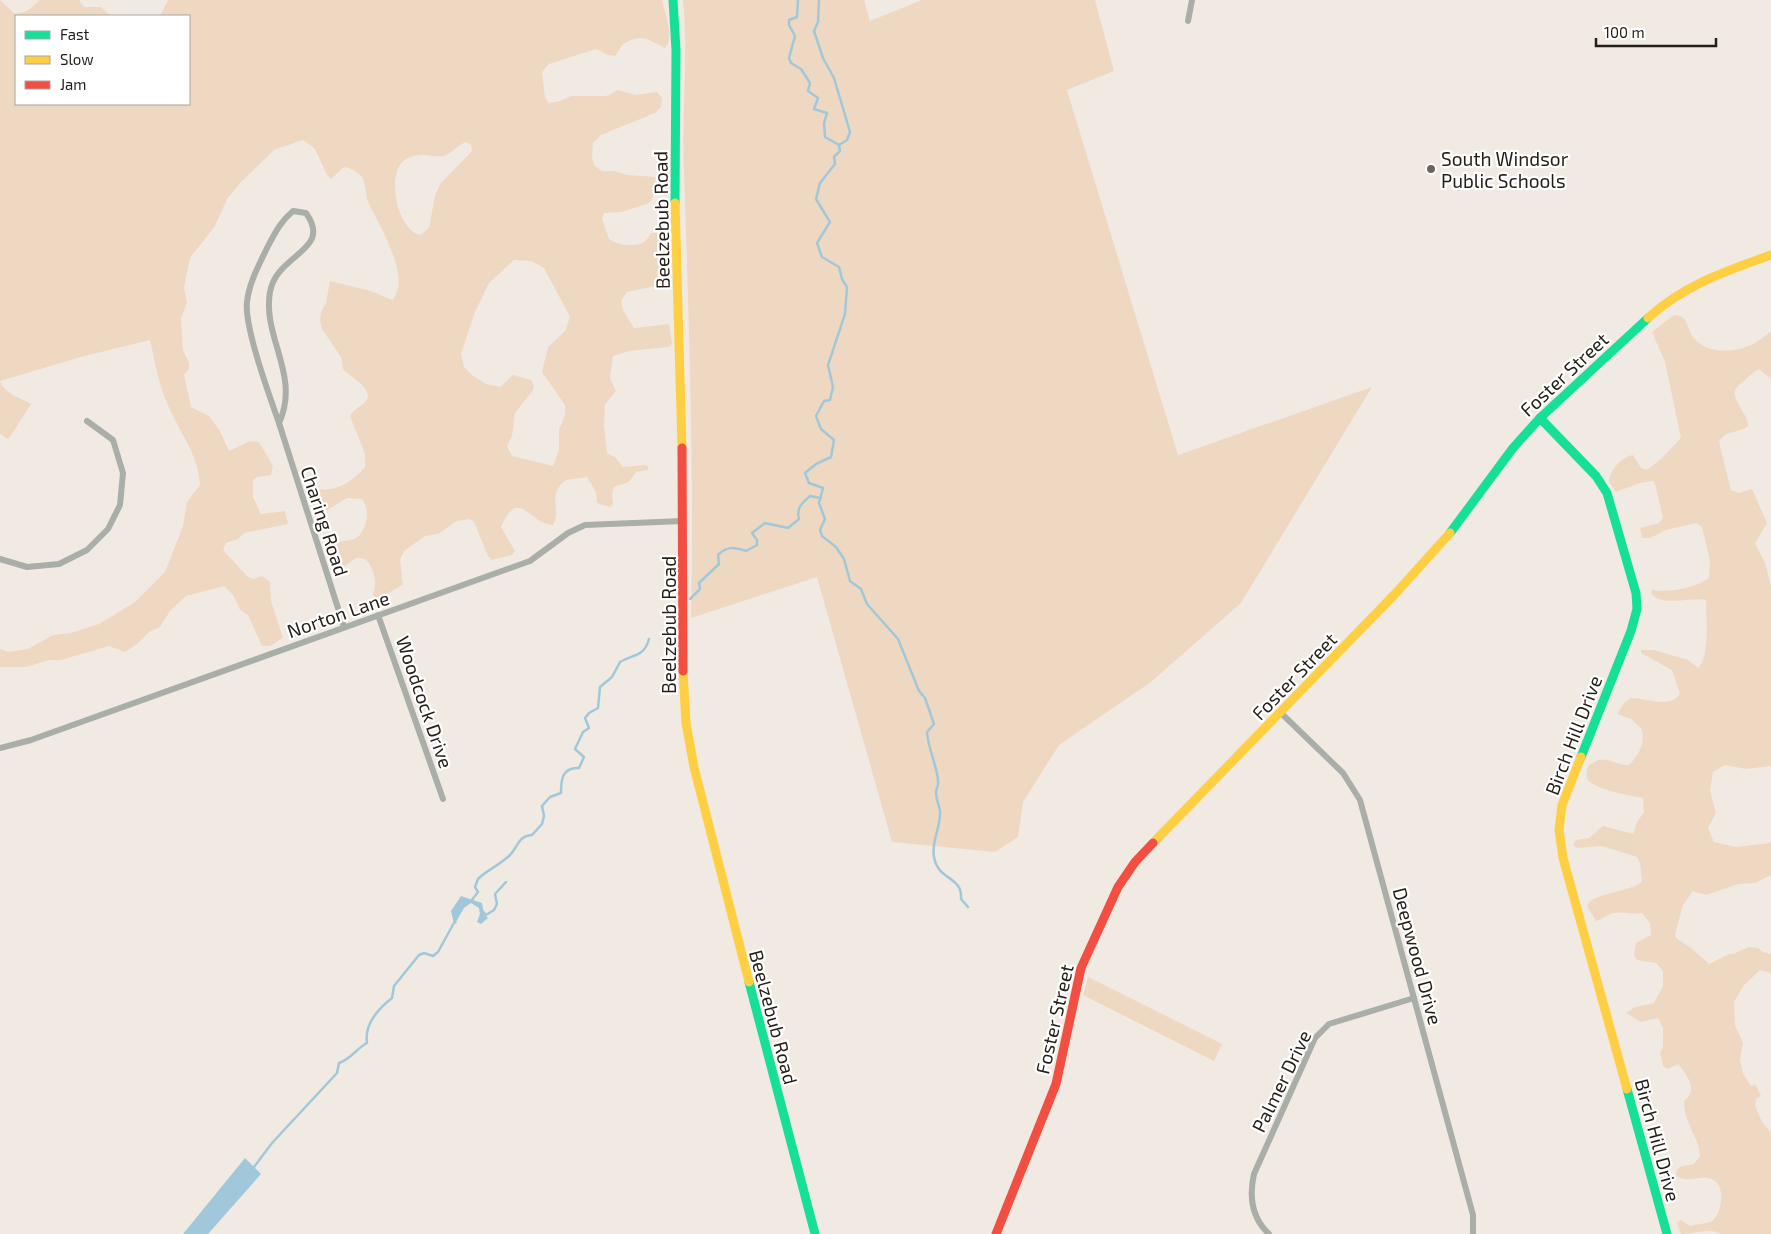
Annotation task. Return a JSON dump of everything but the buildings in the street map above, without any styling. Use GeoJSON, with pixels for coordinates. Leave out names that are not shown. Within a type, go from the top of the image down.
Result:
{"type":"FeatureCollection","features":[{"type":"Feature","properties":{"kind":"street","name":"Beelzebub Road"},"geometry":{"type":"LineString","coordinates":[[673,0],[676,50],[674,180],[683,521],[683,682],[686,723],[694,767],[815,1234]]}},
{"type":"Feature","properties":{"kind":"street"},"geometry":{"type":"LineString","coordinates":[[1188,21],[1192,0]]}},
{"type":"Feature","properties":{"kind":"street","name":"Charing Road"},"geometry":{"type":"LineString","coordinates":[[279,424],[285,410],[285,378],[268,308],[270,290],[280,270],[309,245],[315,236],[314,223],[306,213],[293,211],[281,220],[251,285],[247,303],[248,321],[279,424],[344,627]]}},
{"type":"Feature","properties":{"kind":"street","name":"Foster Street"},"geometry":{"type":"LineString","coordinates":[[996,1234],[1056,1084],[1081,968],[1118,887],[1135,862],[1369,622],[1446,537],[1508,455],[1540,418],[1664,303],[1689,287],[1710,277],[1771,255]]}},
{"type":"Feature","properties":{"kind":"street","name":"Birch Hill Drive"},"geometry":{"type":"LineString","coordinates":[[1540,418],[1596,476],[1607,493],[1636,593],[1637,609],[1631,630],[1562,805],[1559,830],[1563,858],[1667,1234]]}},
{"type":"Feature","properties":{"kind":"street"},"geometry":{"type":"LineString","coordinates":[[0,559],[27,567],[59,564],[87,550],[108,529],[120,505],[123,473],[113,440],[87,421]]}},
{"type":"Feature","properties":{"kind":"street","name":"Norton Lane"},"geometry":{"type":"LineString","coordinates":[[0,748],[31,740],[530,561],[568,533],[585,525],[683,521]]}},
{"type":"Feature","properties":{"kind":"street","name":"Woodcock Drive"},"geometry":{"type":"LineString","coordinates":[[378,615],[443,800]]}},
{"type":"Feature","properties":{"kind":"street","name":"Deepwood Drive"},"geometry":{"type":"LineString","coordinates":[[1281,713],[1343,772],[1360,800],[1473,1215],[1472,1234]]}},
{"type":"Feature","properties":{"kind":"street","name":"Palmer Drive"},"geometry":{"type":"LineString","coordinates":[[1269,1234],[1260,1225],[1253,1207],[1250,1190],[1254,1174],[1315,1038],[1328,1024],[1414,998]]}},
{"type":"Feature","properties":{"kind":"shaded area"},"geometry":{"type":"Polygon","coordinates":[[[0,0],[15,14],[27,11],[40,0],[79,0],[84,7],[101,7],[110,15],[15,15],[15,105],[190,105],[190,15],[160,15],[168,0],[662,0],[669,31],[668,43],[665,48],[650,40],[641,38],[623,44],[615,56],[596,49],[549,64],[542,72],[545,97],[549,103],[571,96],[606,96],[618,90],[635,95],[657,92],[662,98],[661,107],[655,113],[601,135],[593,143],[592,158],[595,166],[602,171],[656,177],[652,200],[647,204],[621,212],[604,213],[602,219],[609,239],[621,244],[635,245],[645,241],[651,233],[665,233],[670,249],[667,288],[656,286],[627,292],[621,301],[623,310],[634,328],[669,324],[672,344],[669,347],[629,351],[613,356],[610,378],[616,391],[605,404],[604,425],[607,453],[615,457],[623,467],[645,465],[648,466],[648,470],[636,472],[629,482],[614,487],[612,494],[613,504],[610,507],[597,503],[596,492],[587,477],[566,480],[560,486],[555,497],[556,514],[553,525],[545,523],[525,510],[513,509],[507,515],[501,527],[515,551],[512,555],[492,560],[488,556],[474,522],[470,519],[457,521],[438,534],[425,536],[404,551],[400,560],[403,585],[377,599],[373,595],[375,581],[373,571],[365,559],[356,558],[342,568],[335,569],[330,562],[329,547],[358,537],[366,523],[367,513],[365,504],[362,499],[347,498],[324,512],[319,508],[314,495],[319,489],[332,489],[344,484],[365,467],[365,454],[350,416],[368,397],[365,388],[343,369],[341,357],[322,329],[320,321],[321,312],[326,303],[330,281],[371,291],[392,300],[397,290],[399,278],[392,251],[368,202],[364,182],[360,174],[344,167],[331,179],[327,175],[315,149],[303,140],[274,150],[241,182],[227,199],[215,226],[190,258],[184,288],[187,302],[181,318],[183,350],[189,363],[189,369],[184,375],[191,407],[209,416],[220,431],[229,451],[250,441],[259,442],[273,466],[271,475],[257,477],[253,480],[253,497],[261,514],[285,511],[288,524],[244,533],[238,539],[226,543],[223,550],[248,577],[253,579],[262,576],[270,582],[271,601],[283,638],[270,646],[262,646],[248,615],[240,610],[233,595],[224,586],[186,596],[170,611],[160,627],[149,632],[137,644],[125,652],[109,646],[61,660],[49,660],[26,667],[0,667],[0,649],[8,652],[28,649],[53,635],[71,633],[99,624],[135,602],[165,572],[183,526],[187,502],[200,485],[199,474],[192,453],[164,395],[150,340],[81,357],[0,381],[0,0]],[[466,142],[442,156],[412,156],[400,165],[396,175],[396,198],[404,222],[411,230],[420,235],[429,228],[435,196],[440,184],[472,151],[471,145],[466,142]],[[514,260],[489,283],[475,312],[461,354],[464,367],[486,384],[500,387],[513,375],[531,380],[534,385],[533,390],[515,413],[512,436],[507,446],[512,456],[553,466],[559,450],[559,430],[565,415],[565,405],[542,372],[548,347],[565,331],[570,317],[544,268],[531,261],[514,260]]]}},
{"type":"Feature","properties":{"kind":"shaded area"},"geometry":{"type":"Polygon","coordinates":[[[683,0],[864,0],[870,21],[922,0],[1095,0],[1114,71],[1067,90],[1178,455],[1372,387],[1241,603],[1151,682],[1059,745],[1023,802],[1018,837],[995,852],[892,842],[817,577],[691,618],[691,451],[683,151],[685,22],[683,0]]]}},
{"type":"Feature","properties":{"kind":"shaded area"},"geometry":{"type":"Polygon","coordinates":[[[1674,315],[1685,320],[1698,343],[1712,349],[1736,350],[1744,348],[1754,344],[1771,332],[1771,379],[1759,369],[1737,387],[1735,390],[1736,399],[1746,417],[1748,426],[1725,435],[1719,442],[1731,490],[1739,493],[1752,489],[1767,523],[1755,543],[1765,563],[1771,586],[1771,766],[1746,769],[1725,765],[1713,772],[1710,791],[1716,813],[1708,828],[1714,842],[1735,847],[1771,843],[1771,875],[1755,883],[1739,884],[1706,895],[1693,891],[1683,905],[1675,934],[1676,938],[1709,964],[1749,947],[1758,948],[1763,952],[1771,954],[1771,973],[1760,970],[1744,985],[1734,1002],[1735,1025],[1743,1043],[1740,1060],[1743,1074],[1751,1086],[1756,1085],[1761,1096],[1756,1099],[1755,1105],[1762,1122],[1771,1133],[1771,1234],[1721,1234],[1707,1231],[1681,1234],[1677,1223],[1681,1220],[1690,1226],[1708,1223],[1714,1219],[1721,1204],[1721,1192],[1717,1183],[1708,1178],[1686,1179],[1676,1176],[1676,1172],[1680,1167],[1694,1164],[1700,1156],[1697,1142],[1686,1117],[1684,1101],[1691,1092],[1690,1082],[1678,1064],[1668,1069],[1663,1066],[1660,1053],[1663,1047],[1663,1028],[1658,1018],[1641,1022],[1626,1013],[1635,1007],[1654,1003],[1663,986],[1663,971],[1656,963],[1637,960],[1634,955],[1636,943],[1651,935],[1650,923],[1642,913],[1621,912],[1596,921],[1587,906],[1596,898],[1642,882],[1640,864],[1637,857],[1602,846],[1577,848],[1573,845],[1576,840],[1589,838],[1603,826],[1633,834],[1637,822],[1644,812],[1643,798],[1603,789],[1590,782],[1587,778],[1588,766],[1594,762],[1608,760],[1629,765],[1639,753],[1643,738],[1641,728],[1631,719],[1617,714],[1625,702],[1631,698],[1637,698],[1664,702],[1670,701],[1680,694],[1672,670],[1641,653],[1641,650],[1654,650],[1688,660],[1698,668],[1702,663],[1706,646],[1706,600],[1669,601],[1662,600],[1651,593],[1652,590],[1682,589],[1697,585],[1709,578],[1710,561],[1702,527],[1696,523],[1666,530],[1650,538],[1642,538],[1640,528],[1659,523],[1663,518],[1655,484],[1653,481],[1640,483],[1616,492],[1609,482],[1614,469],[1624,458],[1633,455],[1641,468],[1647,470],[1662,458],[1681,438],[1665,362],[1652,332],[1674,315]]]}},
{"type":"Feature","properties":{"kind":"shaded area"},"geometry":{"type":"Polygon","coordinates":[[[0,381],[2,386],[10,393],[31,404],[8,439],[0,434],[0,381]]]}},
{"type":"Feature","properties":{"kind":"shaded area"},"geometry":{"type":"Polygon","coordinates":[[[1088,977],[1222,1044],[1214,1061],[1083,995],[1088,977]]]}},
{"type":"Feature","properties":{"kind":"water"},"geometry":{"type":"Polygon","coordinates":[[[461,896],[482,903],[484,914],[488,918],[481,924],[477,922],[480,914],[479,908],[471,903],[464,908],[457,923],[454,924],[451,911],[461,896]]]}},
{"type":"Feature","properties":{"kind":"water"},"geometry":{"type":"Polygon","coordinates":[[[245,1158],[261,1174],[208,1234],[183,1234],[245,1158]]]}},
{"type":"Feature","properties":{"kind":"waterway"},"geometry":{"type":"LineString","coordinates":[[798,0],[797,17],[789,20],[789,25],[795,36],[789,58],[791,63],[801,69],[810,83],[808,91],[818,98],[814,109],[827,113],[824,123],[825,137],[839,145]]}},
{"type":"Feature","properties":{"kind":"waterway"},"geometry":{"type":"LineString","coordinates":[[819,0],[818,22],[814,31],[823,58],[834,78],[850,132],[847,140],[839,145]]}},
{"type":"Feature","properties":{"kind":"waterway"},"geometry":{"type":"LineString","coordinates":[[839,145],[840,151],[834,157],[835,164],[820,183],[816,199],[830,222],[817,243],[822,257],[839,267],[842,279],[847,287],[845,314],[828,365],[833,387],[830,400],[824,401],[816,416],[821,429],[834,440],[831,457],[816,464],[805,473],[809,483],[823,488],[819,503],[825,519],[820,530],[822,536],[836,547],[844,559],[850,581],[861,589],[867,604],[898,639],[919,691],[925,698],[934,724],[927,732],[937,775],[936,795],[940,811],[933,851],[934,857],[936,865],[940,870],[958,886],[961,892],[961,899],[968,907]]}},
{"type":"Feature","properties":{"kind":"waterway"},"geometry":{"type":"LineString","coordinates":[[690,599],[700,589],[699,583],[719,564],[718,555],[721,552],[731,548],[746,551],[757,545],[757,540],[752,533],[765,523],[788,528],[799,519],[799,509],[802,503],[810,496],[821,498]]}},
{"type":"Feature","properties":{"kind":"waterway"},"geometry":{"type":"LineString","coordinates":[[471,901],[478,892],[475,887],[478,879],[506,859],[524,837],[532,835],[542,824],[544,816],[542,806],[550,797],[561,793],[561,783],[564,775],[573,768],[579,768],[584,757],[575,749],[583,732],[589,728],[585,718],[589,713],[598,708],[600,687],[612,677],[620,662],[641,653],[649,639]]}},
{"type":"Feature","properties":{"kind":"waterway"},"geometry":{"type":"LineString","coordinates":[[482,911],[486,915],[494,910],[497,904],[495,894],[506,882]]}},
{"type":"Feature","properties":{"kind":"waterway"},"geometry":{"type":"LineString","coordinates":[[254,1167],[272,1143],[337,1073],[339,1063],[367,1043],[370,1023],[377,1012],[392,998],[394,986],[419,955],[424,953],[433,956],[438,952],[455,921]]}},
{"type":"Feature","properties":{"kind":"traffic: fast"},"geometry":{"type":"LineString","coordinates":[[673,0],[676,50],[675,203]]}},
{"type":"Feature","properties":{"kind":"traffic: fast"},"geometry":{"type":"LineString","coordinates":[[1450,533],[1513,448],[1540,418],[1648,318]]}},
{"type":"Feature","properties":{"kind":"traffic: fast"},"geometry":{"type":"LineString","coordinates":[[1540,418],[1596,476],[1607,493],[1636,593],[1637,609],[1631,631],[1581,757]]}},
{"type":"Feature","properties":{"kind":"traffic: fast"},"geometry":{"type":"LineString","coordinates":[[749,982],[815,1234]]}},
{"type":"Feature","properties":{"kind":"traffic: fast"},"geometry":{"type":"LineString","coordinates":[[1627,1089],[1667,1234]]}},
{"type":"Feature","properties":{"kind":"traffic: slow"},"geometry":{"type":"LineString","coordinates":[[675,203],[682,448]]}},
{"type":"Feature","properties":{"kind":"traffic: slow"},"geometry":{"type":"LineString","coordinates":[[1648,318],[1676,296],[1706,280],[1771,255]]}},
{"type":"Feature","properties":{"kind":"traffic: slow"},"geometry":{"type":"LineString","coordinates":[[1153,843],[1395,594],[1450,533]]}},
{"type":"Feature","properties":{"kind":"traffic: slow"},"geometry":{"type":"LineString","coordinates":[[683,671],[686,723],[694,767],[749,982]]}},
{"type":"Feature","properties":{"kind":"traffic: slow"},"geometry":{"type":"LineString","coordinates":[[1581,757],[1562,805],[1559,830],[1563,858],[1627,1089]]}},
{"type":"Feature","properties":{"kind":"traffic: jam"},"geometry":{"type":"LineString","coordinates":[[682,448],[683,671]]}},
{"type":"Feature","properties":{"kind":"traffic: jam"},"geometry":{"type":"LineString","coordinates":[[996,1234],[1056,1084],[1081,968],[1118,887],[1135,862],[1153,843]]}},
{"type":"Feature","properties":{"kind":"place","name":"South Windsor Public Schools"},"geometry":{"type":"Point","coordinates":[1431,169]}}]}
